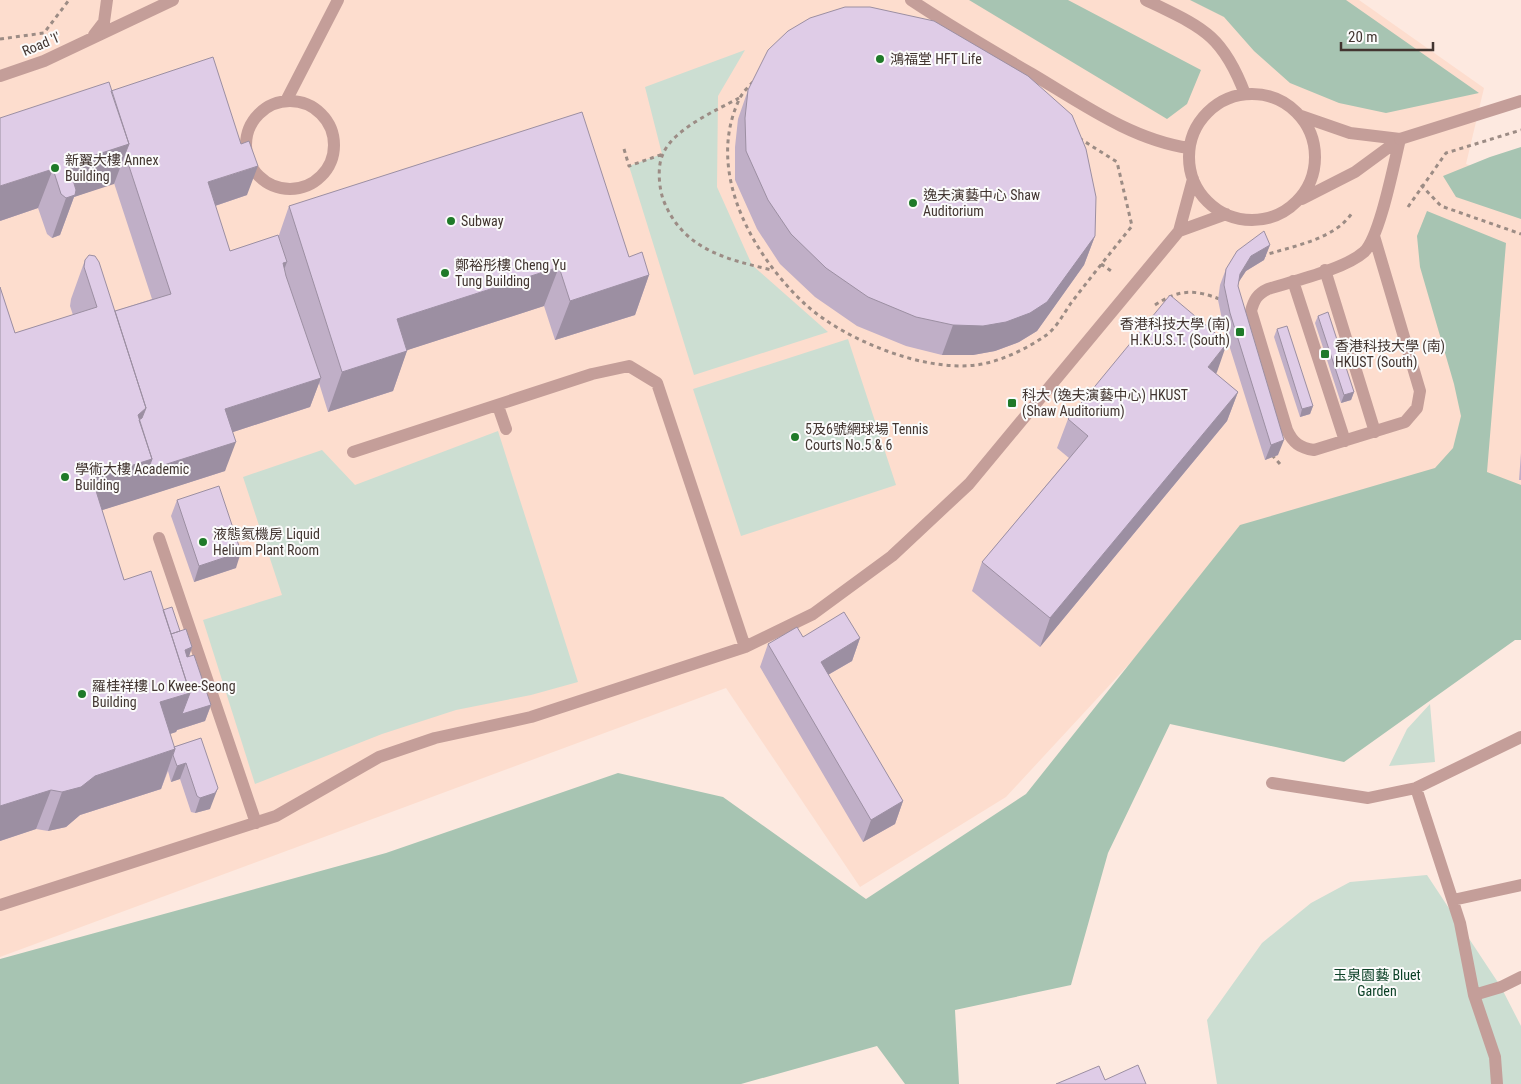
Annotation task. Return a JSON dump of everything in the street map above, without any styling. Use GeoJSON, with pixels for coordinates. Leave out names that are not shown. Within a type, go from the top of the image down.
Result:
{"type":"FeatureCollection","features":[{"type":"Feature","properties":{"kind":"street"},"geometry":{"type":"LineString","coordinates":[[92,38],[104,22],[107,0]]}},
{"type":"Feature","properties":{"kind":"street","name":"Road 'I'"},"geometry":{"type":"LineString","coordinates":[[0,76],[44,61],[173,0]]}},
{"type":"Feature","properties":{"kind":"street"},"geometry":{"type":"LineString","coordinates":[[286,101],[302,102],[317,110],[327,121],[333,135],[334,153],[329,167],[318,179],[302,187],[287,189],[272,185],[260,177],[251,165],[247,151],[247,135],[253,121],[263,110],[286,101],[338,0]]}},
{"type":"Feature","properties":{"kind":"street"},"geometry":{"type":"LineString","coordinates":[[911,0],[1090,109],[1144,136],[1167,144],[1190,148]]}},
{"type":"Feature","properties":{"kind":"street"},"geometry":{"type":"LineString","coordinates":[[1146,0],[1201,27],[1222,47],[1236,71],[1245,94]]}},
{"type":"Feature","properties":{"kind":"street"},"geometry":{"type":"LineString","coordinates":[[0,905],[276,816],[378,757],[435,738],[531,716],[745,647],[813,614],[879,566],[969,484],[1179,230],[1193,179],[1190,148],[1198,124],[1210,109],[1226,99],[1245,94],[1266,94],[1284,102],[1301,116],[1310,131],[1315,148],[1315,166],[1311,184],[1300,200]]}},
{"type":"Feature","properties":{"kind":"street"},"geometry":{"type":"LineString","coordinates":[[1193,179],[1201,194],[1212,206],[1226,214],[1245,220],[1265,219],[1284,213],[1300,200],[1355,172],[1400,139],[1521,101]]}},
{"type":"Feature","properties":{"kind":"street"},"geometry":{"type":"LineString","coordinates":[[1301,116],[1350,132],[1400,139]]}},
{"type":"Feature","properties":{"kind":"street"},"geometry":{"type":"LineString","coordinates":[[1374,236],[1420,391],[1418,408],[1405,422],[1314,450],[1302,448],[1292,440],[1287,430],[1250,311],[1253,301],[1260,293],[1352,260],[1365,251],[1374,236],[1400,139]]}},
{"type":"Feature","properties":{"kind":"street"},"geometry":{"type":"LineString","coordinates":[[1179,230],[1226,214]]}},
{"type":"Feature","properties":{"kind":"street"},"geometry":{"type":"LineString","coordinates":[[1325,270],[1375,432]]}},
{"type":"Feature","properties":{"kind":"street"},"geometry":{"type":"LineString","coordinates":[[1294,281],[1344,441]]}},
{"type":"Feature","properties":{"kind":"street"},"geometry":{"type":"LineString","coordinates":[[353,452],[592,374],[629,366],[657,383],[745,647]]}},
{"type":"Feature","properties":{"kind":"street"},"geometry":{"type":"LineString","coordinates":[[498,406],[506,429]]}},
{"type":"Feature","properties":{"kind":"street"},"geometry":{"type":"LineString","coordinates":[[159,538],[256,823]]}},
{"type":"Feature","properties":{"kind":"street"},"geometry":{"type":"LineString","coordinates":[[1272,783],[1368,798],[1416,788],[1521,737]]}},
{"type":"Feature","properties":{"kind":"street"},"geometry":{"type":"LineString","coordinates":[[1416,788],[1460,923],[1474,995],[1494,1057],[1497,1084]]}},
{"type":"Feature","properties":{"kind":"street"},"geometry":{"type":"LineString","coordinates":[[1453,900],[1521,885]]}},
{"type":"Feature","properties":{"kind":"street"},"geometry":{"type":"LineString","coordinates":[[1474,995],[1501,987],[1521,977]]}},
{"type":"Feature","properties":{"kind":"path"},"geometry":{"type":"LineString","coordinates":[[0,39],[44,33],[69,0]]}},
{"type":"Feature","properties":{"kind":"path"},"geometry":{"type":"LineString","coordinates":[[624,149],[629,166],[662,154],[681,132],[739,98],[756,78]]}},
{"type":"Feature","properties":{"kind":"path"},"geometry":{"type":"LineString","coordinates":[[739,98],[729,131],[728,173],[744,220],[773,270],[808,306],[851,335],[885,351],[936,365],[977,365],[1014,354],[1048,334],[1132,226],[1117,162],[1076,136]]}},
{"type":"Feature","properties":{"kind":"path"},"geometry":{"type":"LineString","coordinates":[[1405,216],[1421,185],[1446,154],[1521,130]]}},
{"type":"Feature","properties":{"kind":"path"},"geometry":{"type":"LineString","coordinates":[[662,154],[659,188],[670,218],[691,240],[734,261],[773,270]]}},
{"type":"Feature","properties":{"kind":"path"},"geometry":{"type":"LineString","coordinates":[[1421,185],[1441,206],[1521,234]]}},
{"type":"Feature","properties":{"kind":"path"},"geometry":{"type":"LineString","coordinates":[[1256,259],[1331,232],[1344,225],[1352,213]]}},
{"type":"Feature","properties":{"kind":"path"},"geometry":{"type":"LineString","coordinates":[[1101,264],[1114,273]]}},
{"type":"Feature","properties":{"kind":"path"},"geometry":{"type":"LineString","coordinates":[[1155,305],[1171,294],[1191,292],[1207,294],[1227,302]]}},
{"type":"Feature","properties":{"kind":"shaded area"},"geometry":{"type":"Polygon","coordinates":[[[0,0],[1359,0],[1484,88],[1466,164],[1521,186],[1521,497],[1219,567],[1006,797],[860,887],[726,688],[0,957],[0,0]]]}},
{"type":"Feature","properties":{"kind":"green space"},"geometry":{"type":"Polygon","coordinates":[[[969,0],[1068,0],[1201,70],[1187,104],[1167,119],[969,0]]]}},
{"type":"Feature","properties":{"kind":"green space"},"geometry":{"type":"Polygon","coordinates":[[[1190,0],[1346,0],[1479,93],[1386,113],[1339,103],[1290,83],[1254,51],[1224,17],[1190,0]]]}},
{"type":"Feature","properties":{"kind":"green space"},"geometry":{"type":"Polygon","coordinates":[[[745,50],[718,96],[717,187],[752,265],[828,332],[694,375],[629,166],[662,154],[645,87],[745,50]]]}},
{"type":"Feature","properties":{"kind":"green space"},"geometry":{"type":"Polygon","coordinates":[[[1521,147],[1521,219],[1456,197],[1443,176],[1490,157],[1521,147]]]}},
{"type":"Feature","properties":{"kind":"green space"},"geometry":{"type":"Polygon","coordinates":[[[1427,211],[1506,243],[1487,472],[1521,485],[1521,640],[1515,640],[1344,762],[1170,724],[1108,853],[1071,985],[955,1010],[959,1084],[905,1084],[877,1046],[741,1084],[0,1084],[0,959],[386,853],[618,773],[723,797],[866,899],[1026,794],[1240,525],[1435,468],[1453,448],[1461,416],[1454,384],[1420,267],[1417,236],[1427,211]]]}},
{"type":"Feature","properties":{"kind":"green space","name":"5及6號網球場 Tennis Courts No.5 & 6"},"geometry":{"type":"Polygon","coordinates":[[[848,339],[896,485],[741,536],[693,389],[848,339]]]}},
{"type":"Feature","properties":{"kind":"green space"},"geometry":{"type":"Polygon","coordinates":[[[498,431],[578,682],[531,695],[456,710],[382,734],[255,784],[203,620],[282,595],[243,477],[322,450],[355,485],[498,431]]]}},
{"type":"Feature","properties":{"kind":"green space"},"geometry":{"type":"Polygon","coordinates":[[[1430,704],[1435,762],[1389,766],[1407,729],[1430,704]]]}},
{"type":"Feature","properties":{"kind":"green space","name":"玉泉園藝 Bluet Garden"},"geometry":{"type":"Polygon","coordinates":[[[1427,875],[1501,987],[1521,1026],[1521,1084],[1217,1084],[1207,1020],[1262,943],[1311,903],[1350,882],[1427,875]]]}},
{"type":"Feature","properties":{"kind":"building","name":"逸夫演藝中心 Shaw Auditorium"},"geometry":{"type":"Polygon","coordinates":[[[845,7],[870,7],[934,21],[1028,76],[1072,115],[1086,149],[1096,197],[1095,236],[1047,302],[1030,313],[1006,322],[983,326],[953,325],[916,317],[868,297],[826,268],[791,234],[768,200],[746,151],[745,118],[748,90],[768,50],[788,31],[810,18],[845,7]]]}},
{"type":"Feature","properties":{"kind":"building"},"geometry":{"type":"Polygon","coordinates":[[[213,57],[241,144],[249,141],[258,166],[208,182],[230,251],[278,235],[287,262],[283,263],[286,276],[321,378],[225,409],[236,442],[148,470],[152,459],[139,420],[142,418],[146,408],[115,311],[171,294],[125,154],[129,144],[111,91],[213,57]]]}},
{"type":"Feature","properties":{"kind":"building"},"geometry":{"type":"Polygon","coordinates":[[[109,82],[129,144],[68,164],[76,190],[75,195],[66,198],[61,194],[53,169],[0,186],[0,118],[109,82]]]}},
{"type":"Feature","properties":{"kind":"building","name":"鄭裕彤樓 Cheng Yu Tung Building"},"geometry":{"type":"Polygon","coordinates":[[[582,112],[629,257],[642,252],[649,275],[570,301],[559,267],[397,319],[407,351],[342,372],[289,206],[582,112]]]}},
{"type":"Feature","properties":{"kind":"building"},"geometry":{"type":"Polygon","coordinates":[[[1264,231],[1270,245],[1251,256],[1240,274],[1238,286],[1284,440],[1271,445],[1230,313],[1224,285],[1226,269],[1237,251],[1264,231]]]}},
{"type":"Feature","properties":{"kind":"building"},"geometry":{"type":"Polygon","coordinates":[[[89,255],[95,256],[99,262],[146,408],[138,415],[152,459],[92,478],[124,580],[151,571],[190,693],[160,702],[175,749],[95,776],[81,787],[62,792],[51,790],[0,806],[0,287],[15,333],[97,307],[84,267],[85,260],[89,255]]]}},
{"type":"Feature","properties":{"kind":"building"},"geometry":{"type":"Polygon","coordinates":[[[1170,295],[1227,343],[1208,367],[1238,392],[1050,618],[982,562],[1088,436],[1068,419],[1170,295]]]}},
{"type":"Feature","properties":{"kind":"building"},"geometry":{"type":"Polygon","coordinates":[[[1328,312],[1354,392],[1344,395],[1318,316],[1328,312]]]}},
{"type":"Feature","properties":{"kind":"building"},"geometry":{"type":"Polygon","coordinates":[[[1287,326],[1313,406],[1302,409],[1277,329],[1287,326]]]}},
{"type":"Feature","properties":{"kind":"building","name":"液態氦機房 Liquid Helium Plant Room"},"geometry":{"type":"Polygon","coordinates":[[[219,486],[241,552],[199,566],[177,500],[219,486]]]}},
{"type":"Feature","properties":{"kind":"building"},"geometry":{"type":"Polygon","coordinates":[[[172,607],[180,631],[171,634],[163,610],[172,607]]]}},
{"type":"Feature","properties":{"kind":"building"},"geometry":{"type":"Polygon","coordinates":[[[844,612],[860,638],[821,662],[903,801],[871,820],[768,644],[797,627],[803,637],[844,612]]]}},
{"type":"Feature","properties":{"kind":"building"},"geometry":{"type":"Polygon","coordinates":[[[186,629],[192,647],[185,650],[187,657],[194,655],[211,705],[182,714],[190,693],[171,634],[186,629]]]}},
{"type":"Feature","properties":{"kind":"building"},"geometry":{"type":"Polygon","coordinates":[[[201,738],[218,788],[215,793],[200,798],[197,796],[186,763],[177,766],[173,755],[174,747],[201,738]]]}},
{"type":"Feature","properties":{"kind":"building"},"geometry":{"type":"Polygon","coordinates":[[[1138,1065],[1146,1084],[1056,1084],[1099,1066],[1105,1080],[1138,1065]]]}},
{"type":"Feature","properties":{"kind":"place","name":"鴻福堂 HFT Life"},"geometry":{"type":"Point","coordinates":[880,59]}},
{"type":"Feature","properties":{"kind":"place","name":"新翼大樓 Annex Building"},"geometry":{"type":"Point","coordinates":[55,168]}},
{"type":"Feature","properties":{"kind":"place","name":"逸夫演藝中心 Shaw Auditorium"},"geometry":{"type":"Point","coordinates":[913,203]}},
{"type":"Feature","properties":{"kind":"place","name":"Subway"},"geometry":{"type":"Point","coordinates":[451,221]}},
{"type":"Feature","properties":{"kind":"place","name":"鄭裕彤樓 Cheng Yu Tung Building"},"geometry":{"type":"Point","coordinates":[445,273]}},
{"type":"Feature","properties":{"kind":"place","name":"香港科技大學 (南) H.K.U.S.T. (South)"},"geometry":{"type":"Point","coordinates":[1240,332]}},
{"type":"Feature","properties":{"kind":"place","name":"香港科技大學 (南) HKUST (South)"},"geometry":{"type":"Point","coordinates":[1325,354]}},
{"type":"Feature","properties":{"kind":"place","name":"科大 (逸夫演藝中心) HKUST (Shaw Auditorium)"},"geometry":{"type":"Point","coordinates":[1012,403]}},
{"type":"Feature","properties":{"kind":"place","name":"5及6號網球場 Tennis Courts No.5 & 6"},"geometry":{"type":"Point","coordinates":[795,437]}},
{"type":"Feature","properties":{"kind":"place","name":"學術大樓 Academic Building"},"geometry":{"type":"Point","coordinates":[65,477]}},
{"type":"Feature","properties":{"kind":"place","name":"液態氦機房 Liquid Helium Plant Room"},"geometry":{"type":"Point","coordinates":[203,542]}},
{"type":"Feature","properties":{"kind":"place","name":"羅桂祥樓 Lo Kwee-Seong Building"},"geometry":{"type":"Point","coordinates":[82,694]}}]}
